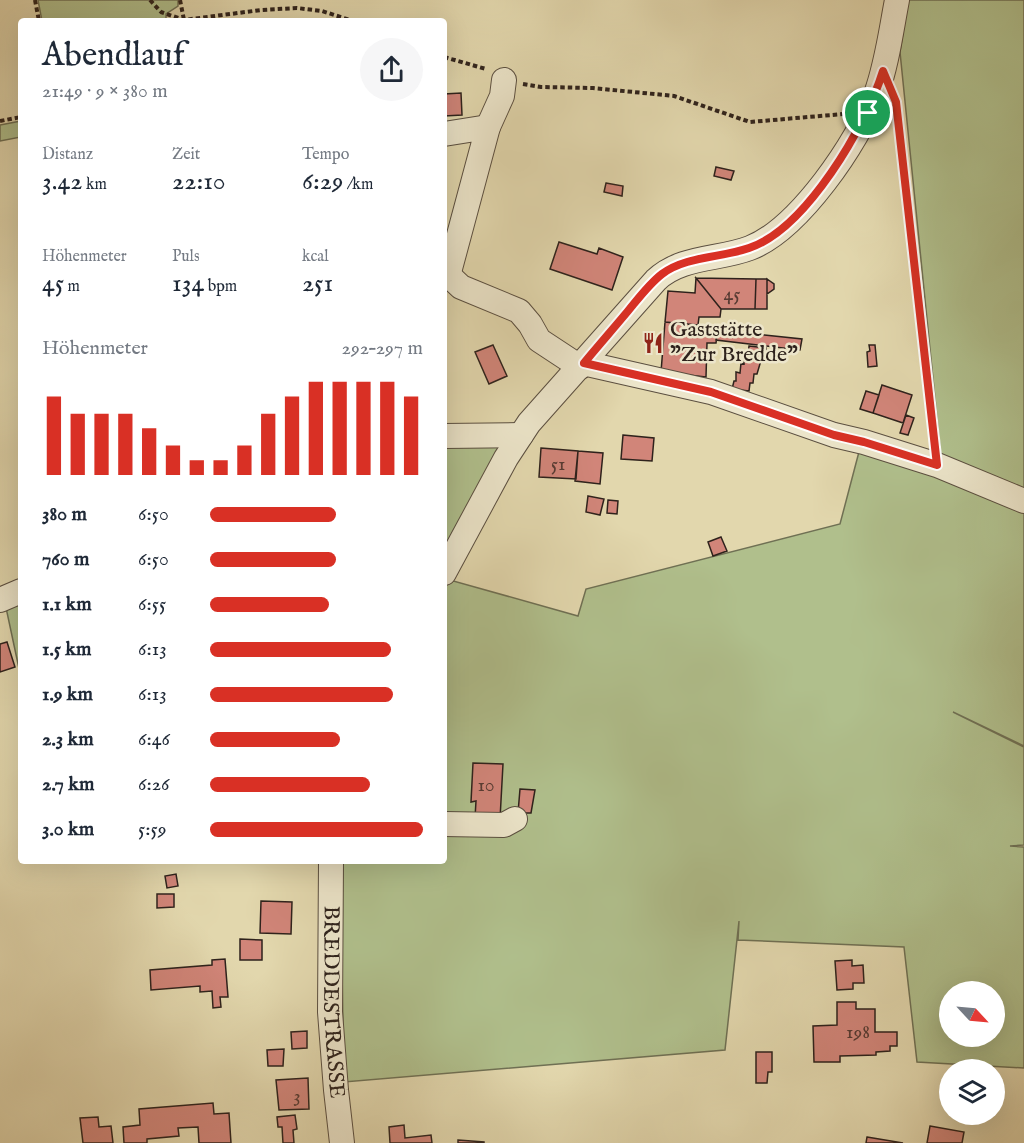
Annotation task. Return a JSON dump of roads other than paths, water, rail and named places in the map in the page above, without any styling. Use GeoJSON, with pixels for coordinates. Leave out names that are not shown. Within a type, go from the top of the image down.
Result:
{"type":"FeatureCollection","features":[{"type":"Feature","properties":{"kind":"street"},"geometry":{"type":"LineString","coordinates":[[447,567],[506,458],[521,435],[663,273],[686,263],[750,248],[770,237],[801,209],[825,181],[851,144],[868,113],[883,71],[897,0]]}},
{"type":"Feature","properties":{"kind":"street"},"geometry":{"type":"LineString","coordinates":[[447,270],[488,127],[502,96],[504,80]]}},
{"type":"Feature","properties":{"kind":"street"},"geometry":{"type":"LineString","coordinates":[[447,134],[488,127]]}},
{"type":"Feature","properties":{"kind":"street"},"geometry":{"type":"LineString","coordinates":[[447,275],[461,287],[519,311],[539,340],[582,365],[711,392],[834,435],[937,465],[1024,501]]}},
{"type":"Feature","properties":{"kind":"street"},"geometry":{"type":"LineString","coordinates":[[447,436],[521,435]]}},
{"type":"Feature","properties":{"kind":"street"},"geometry":{"type":"LineString","coordinates":[[0,600],[18,592]]}},
{"type":"Feature","properties":{"kind":"street"},"geometry":{"type":"LineString","coordinates":[[447,824],[504,825],[514,819]]}},
{"type":"Feature","properties":{"kind":"street","name":"BREDDESTRASSE"},"geometry":{"type":"LineString","coordinates":[[331,864],[330,1012],[342,1143]]}},
{"type":"Feature","properties":{"kind":"place","name":"Gaststätte \"Zur Bredde\""},"geometry":{"type":"Point","coordinates":[653,343]}}]}
